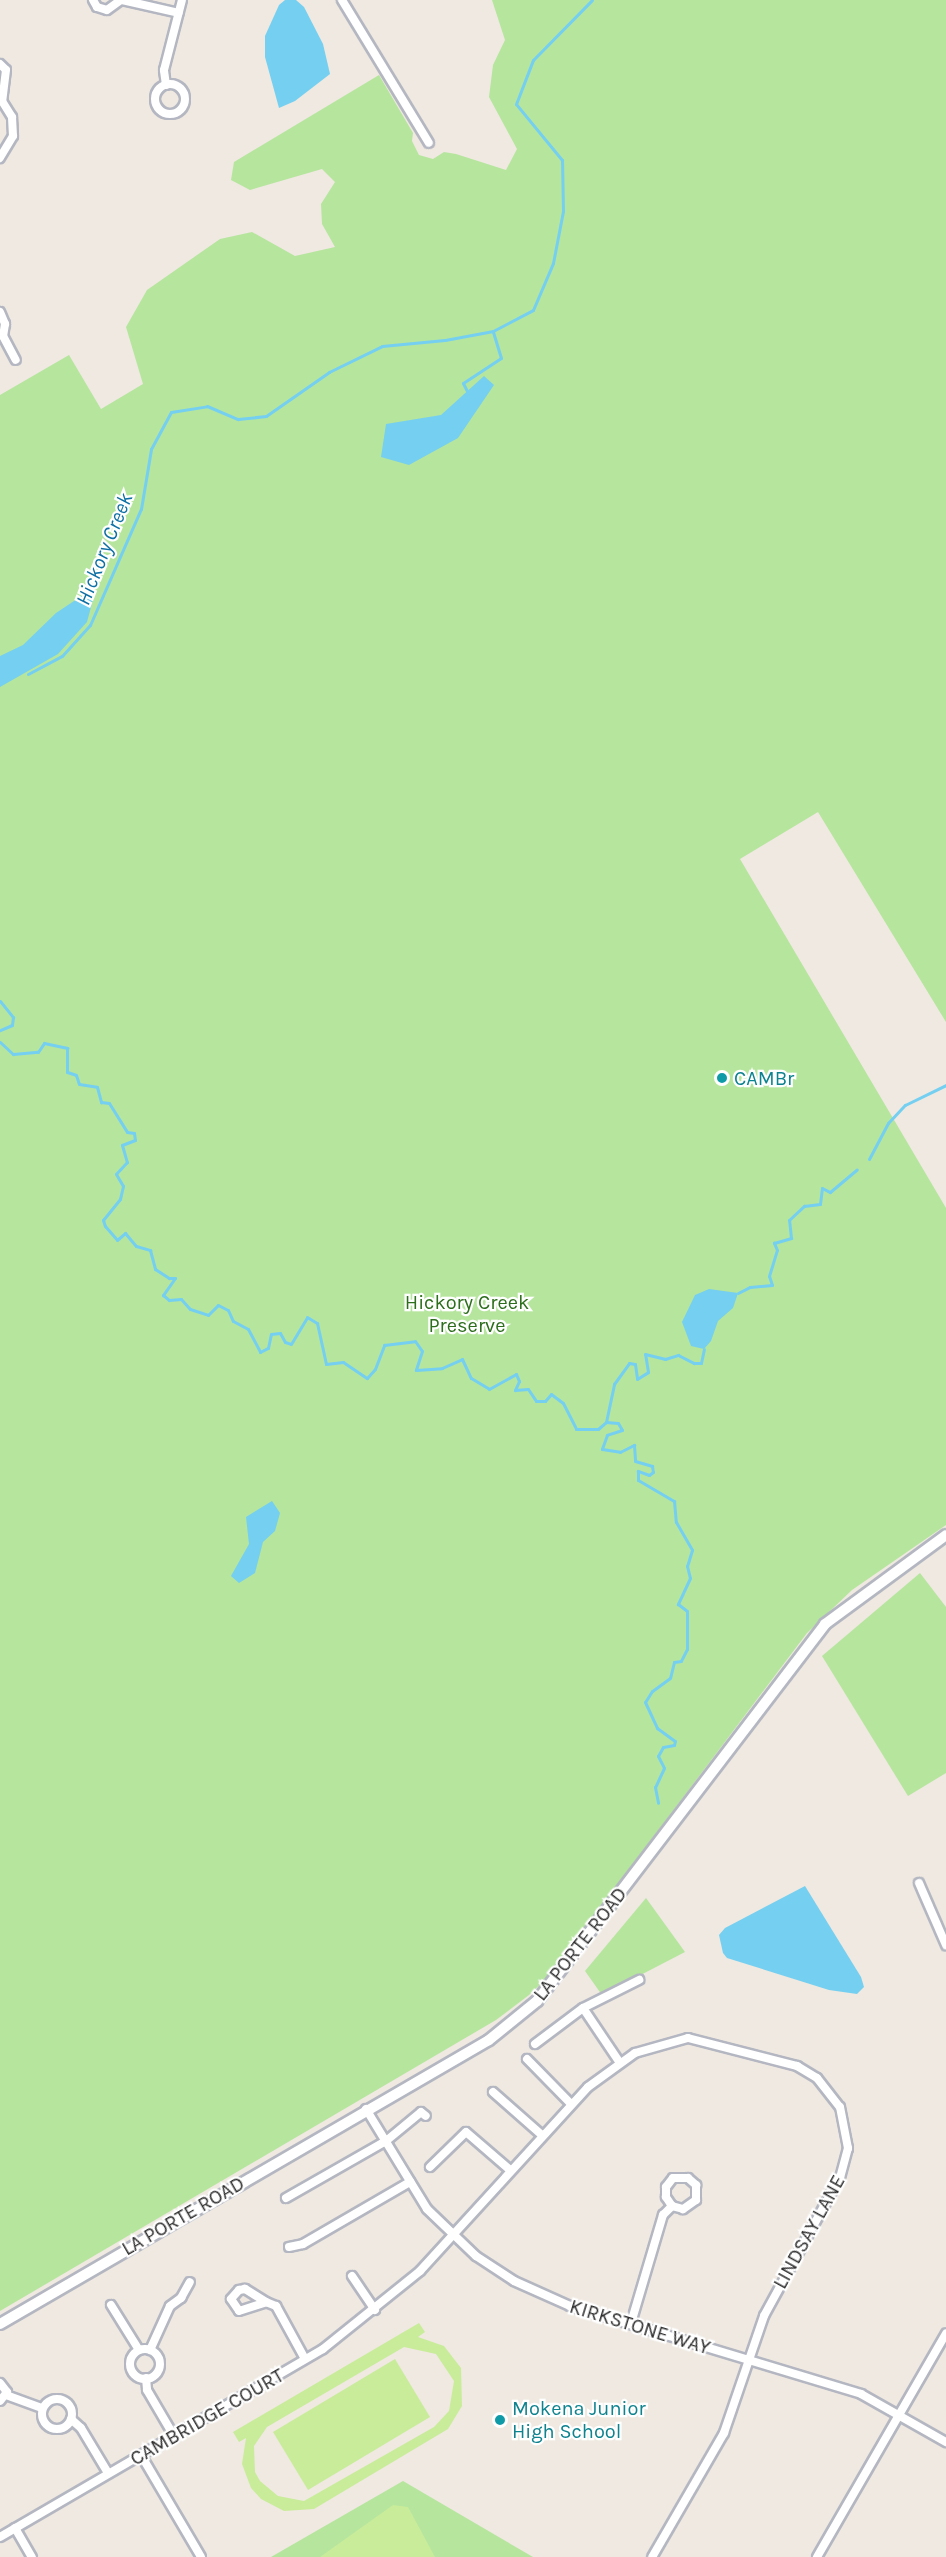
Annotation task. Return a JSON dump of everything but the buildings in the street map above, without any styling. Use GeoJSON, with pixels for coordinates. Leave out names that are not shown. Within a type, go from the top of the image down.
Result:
{"type":"FeatureCollection","features":[{"type":"Feature","properties":{"kind":"street"},"geometry":{"type":"LineString","coordinates":[[93,0],[97,7],[107,10],[121,0],[179,13]]}},
{"type":"Feature","properties":{"kind":"street"},"geometry":{"type":"LineString","coordinates":[[166,85],[164,70],[182,0]]}},
{"type":"Feature","properties":{"kind":"street"},"geometry":{"type":"LineString","coordinates":[[342,0],[429,143]]}},
{"type":"Feature","properties":{"kind":"street"},"geometry":{"type":"LineString","coordinates":[[0,64],[7,76],[1,101],[12,117],[13,136],[0,158]]}},
{"type":"Feature","properties":{"kind":"street"},"geometry":{"type":"LineString","coordinates":[[0,312],[5,324],[1,336],[16,360]]}},
{"type":"Feature","properties":{"kind":"street","name":"LA PORTE ROAD"},"geometry":{"type":"LineString","coordinates":[[0,2324],[366,2109],[489,2040],[537,2001],[825,1624],[946,1534]]}},
{"type":"Feature","properties":{"kind":"street"},"geometry":{"type":"LineString","coordinates":[[919,1883],[946,1945]]}},
{"type":"Feature","properties":{"kind":"street"},"geometry":{"type":"LineString","coordinates":[[535,2044],[583,2008],[639,1980]]}},
{"type":"Feature","properties":{"kind":"street"},"geometry":{"type":"LineString","coordinates":[[583,2008],[620,2063]]}},
{"type":"Feature","properties":{"kind":"street","name":"LINDSAY LANE"},"geometry":{"type":"LineString","coordinates":[[607,2072],[661,2042],[688,2038],[713,2042],[796,2066],[817,2078],[840,2107],[847,2134],[843,2170],[764,2316],[751,2361],[724,2433],[652,2557]]}},
{"type":"Feature","properties":{"kind":"street"},"geometry":{"type":"LineString","coordinates":[[527,2059],[571,2104]]}},
{"type":"Feature","properties":{"kind":"street","name":"CAMBRIDGE COURT"},"geometry":{"type":"LineString","coordinates":[[0,2536],[305,2359],[375,2310],[420,2271],[571,2104],[607,2072]]}},
{"type":"Feature","properties":{"kind":"street"},"geometry":{"type":"LineString","coordinates":[[493,2092],[542,2135]]}},
{"type":"Feature","properties":{"kind":"street","name":"KIRKSTONE WAY"},"geometry":{"type":"LineString","coordinates":[[366,2109],[427,2209],[493,2269],[539,2295],[861,2394],[946,2442]]}},
{"type":"Feature","properties":{"kind":"street"},"geometry":{"type":"LineString","coordinates":[[286,2198],[386,2141],[421,2112],[426,2116]]}},
{"type":"Feature","properties":{"kind":"street"},"geometry":{"type":"LineString","coordinates":[[430,2167],[466,2132],[510,2170]]}},
{"type":"Feature","properties":{"kind":"street"},"geometry":{"type":"LineString","coordinates":[[289,2247],[303,2244],[410,2182]]}},
{"type":"Feature","properties":{"kind":"street"},"geometry":{"type":"LineString","coordinates":[[631,2323],[663,2215],[672,2206]]}},
{"type":"Feature","properties":{"kind":"street"},"geometry":{"type":"LineString","coordinates":[[352,2276],[375,2310]]}},
{"type":"Feature","properties":{"kind":"street"},"geometry":{"type":"LineString","coordinates":[[150,2350],[170,2306],[181,2298],[190,2282]]}},
{"type":"Feature","properties":{"kind":"street","name":"CAMBRIDGE COURT"},"geometry":{"type":"LineString","coordinates":[[266,2302],[276,2306],[305,2359]]}},
{"type":"Feature","properties":{"kind":"street"},"geometry":{"type":"LineString","coordinates":[[111,2305],[139,2350]]}},
{"type":"Feature","properties":{"kind":"street"},"geometry":{"type":"LineString","coordinates":[[817,2557],[946,2334]]}},
{"type":"Feature","properties":{"kind":"street"},"geometry":{"type":"LineString","coordinates":[[139,2350],[150,2350],[159,2357],[159,2368],[146,2378],[132,2370],[131,2359],[139,2350]]}},
{"type":"Feature","properties":{"kind":"street"},"geometry":{"type":"LineString","coordinates":[[146,2378],[147,2390],[174,2436]]}},
{"type":"Feature","properties":{"kind":"street"},"geometry":{"type":"LineString","coordinates":[[0,2383],[3,2398],[42,2408],[43,2420],[51,2428],[63,2428],[71,2420]]}},
{"type":"Feature","properties":{"kind":"street","name":"CAMBRIDGE COURT"},"geometry":{"type":"LineString","coordinates":[[42,2408],[51,2400],[62,2400],[71,2408],[71,2420],[81,2428],[108,2474]]}},
{"type":"Feature","properties":{"kind":"street"},"geometry":{"type":"LineString","coordinates":[[141,2455],[201,2557]]}},
{"type":"Feature","properties":{"kind":"street"},"geometry":{"type":"LineString","coordinates":[[15,2528],[32,2557]]}},
{"type":"Feature","properties":{"kind":"green space","name":"Hickory Creek Preserve"},"geometry":{"type":"Polygon","coordinates":[[[492,0],[946,0],[946,1022],[818,812],[740,859],[946,1208],[946,1525],[852,1590],[807,1633],[547,1978],[529,1995],[496,2020],[0,2311],[0,395],[69,355],[101,409],[143,384],[126,327],[147,290],[220,239],[252,232],[295,256],[335,247],[322,224],[321,204],[335,182],[322,169],[250,190],[231,180],[234,162],[379,75],[413,133],[412,141],[419,155],[433,159],[444,152],[456,154],[506,170],[517,149],[489,97],[493,65],[505,40],[492,0]]]}},
{"type":"Feature","properties":{"kind":"green space"},"geometry":{"type":"Polygon","coordinates":[[[920,1573],[946,1607],[946,1773],[908,1796],[822,1656],[920,1573]]]}},
{"type":"Feature","properties":{"kind":"green space"},"geometry":{"type":"Polygon","coordinates":[[[646,1898],[685,1952],[602,1995],[585,1971],[646,1898]]]}},
{"type":"Feature","properties":{"kind":"green space"},"geometry":{"type":"Polygon","coordinates":[[[419,2323],[425,2332],[418,2337],[444,2346],[461,2368],[462,2406],[448,2429],[314,2509],[284,2511],[261,2499],[251,2488],[242,2464],[246,2438],[239,2442],[233,2432],[419,2323]],[[404,2347],[267,2427],[254,2446],[255,2472],[260,2481],[278,2496],[304,2501],[434,2427],[449,2411],[454,2381],[436,2354],[404,2347]]]}},
{"type":"Feature","properties":{"kind":"green space"},"geometry":{"type":"Polygon","coordinates":[[[395,2359],[430,2417],[308,2490],[273,2432],[395,2359]]]}},
{"type":"Feature","properties":{"kind":"green space"},"geometry":{"type":"Polygon","coordinates":[[[403,2481],[533,2557],[271,2557],[403,2481]]]}},
{"type":"Feature","properties":{"kind":"green space"},"geometry":{"type":"Polygon","coordinates":[[[393,2505],[408,2507],[435,2557],[320,2557],[393,2505]]]}},
{"type":"Feature","properties":{"kind":"water"},"geometry":{"type":"Polygon","coordinates":[[[285,0],[296,0],[304,7],[323,44],[330,74],[295,101],[279,108],[265,57],[265,36],[279,5],[285,0]]]}},
{"type":"Feature","properties":{"kind":"water"},"geometry":{"type":"Polygon","coordinates":[[[484,376],[494,385],[458,438],[409,465],[381,457],[386,424],[441,415],[484,376]]]}},
{"type":"Feature","properties":{"kind":"water"},"geometry":{"type":"Polygon","coordinates":[[[89,591],[94,596],[87,622],[58,654],[0,687],[0,656],[23,645],[56,613],[89,591]]]}},
{"type":"Feature","properties":{"kind":"water"},"geometry":{"type":"Polygon","coordinates":[[[709,1289],[738,1293],[733,1308],[718,1321],[711,1341],[704,1349],[691,1346],[682,1322],[695,1295],[709,1289]]]}},
{"type":"Feature","properties":{"kind":"water"},"geometry":{"type":"Polygon","coordinates":[[[272,1501],[280,1513],[275,1531],[263,1542],[255,1573],[239,1583],[231,1576],[249,1544],[246,1517],[272,1501]]]}},
{"type":"Feature","properties":{"kind":"water"},"geometry":{"type":"Polygon","coordinates":[[[805,1886],[861,1977],[864,1987],[857,1994],[829,1990],[727,1958],[723,1953],[719,1935],[725,1928],[805,1886]]]}},
{"type":"Feature","properties":{"kind":"waterway","name":"Hickory Creek"},"geometry":{"type":"LineString","coordinates":[[28,674],[62,656],[90,625],[141,509],[151,449],[171,412],[207,406],[238,419],[266,416],[329,372],[382,346],[445,340],[493,331],[533,310],[553,263],[563,211],[562,160],[516,104],[533,60],[592,0]]}},
{"type":"Feature","properties":{"kind":"waterway"},"geometry":{"type":"LineString","coordinates":[[467,391],[463,383],[501,358],[493,331]]}},
{"type":"Feature","properties":{"kind":"waterway"},"geometry":{"type":"LineString","coordinates":[[0,1001],[13,1017],[12,1025],[0,1030]]}},
{"type":"Feature","properties":{"kind":"waterway"},"geometry":{"type":"LineString","coordinates":[[0,1042],[13,1054],[38,1052],[44,1043],[67,1048],[67,1072],[76,1075],[79,1084],[97,1087],[101,1102],[109,1103],[127,1132],[134,1133],[135,1140],[122,1145],[127,1162],[116,1174],[123,1186],[120,1199],[103,1220],[105,1226],[117,1240],[125,1233],[136,1246],[150,1250],[155,1269],[169,1278],[175,1278],[163,1295],[169,1300],[181,1299],[190,1309],[208,1315],[218,1305],[228,1310],[233,1321],[248,1329],[260,1352],[268,1348],[271,1334],[280,1333],[285,1342],[291,1344],[307,1317],[317,1323],[326,1364],[343,1362],[367,1378],[375,1369],[384,1345],[415,1341],[422,1351],[416,1370],[442,1368],[462,1359],[471,1378],[489,1389],[516,1374],[519,1381],[515,1390],[528,1389],[536,1401],[545,1401],[551,1394],[563,1403],[576,1429],[598,1429],[606,1422],[614,1384],[629,1363],[635,1364],[637,1379],[648,1372],[645,1354],[665,1359],[678,1355],[694,1363],[701,1363],[704,1349]]}},
{"type":"Feature","properties":{"kind":"waterway"},"geometry":{"type":"LineString","coordinates":[[869,1159],[888,1123],[905,1105],[946,1085]]}},
{"type":"Feature","properties":{"kind":"waterway"},"geometry":{"type":"LineString","coordinates":[[738,1293],[750,1287],[772,1285],[769,1276],[777,1250],[774,1243],[791,1238],[789,1220],[804,1206],[820,1204],[822,1188],[830,1192],[857,1169]]}},
{"type":"Feature","properties":{"kind":"waterway"},"geometry":{"type":"LineString","coordinates":[[606,1422],[618,1423],[622,1430],[607,1435],[602,1449],[620,1452],[634,1445],[635,1461],[652,1466],[653,1472],[649,1475],[638,1471],[638,1480],[674,1501],[676,1522],[692,1550],[687,1566],[690,1578],[678,1604],[687,1611],[687,1649],[681,1661],[674,1662],[670,1678],[652,1691],[645,1702],[657,1728],[675,1741],[674,1745],[663,1747],[658,1756],[664,1768],[655,1787],[658,1803]]}},
{"type":"Feature","properties":{"kind":"place","name":"CAMBr"},"geometry":{"type":"Point","coordinates":[722,1078]}},
{"type":"Feature","properties":{"kind":"place","name":"Mokena Junior High School"},"geometry":{"type":"Point","coordinates":[500,2420]}}]}
